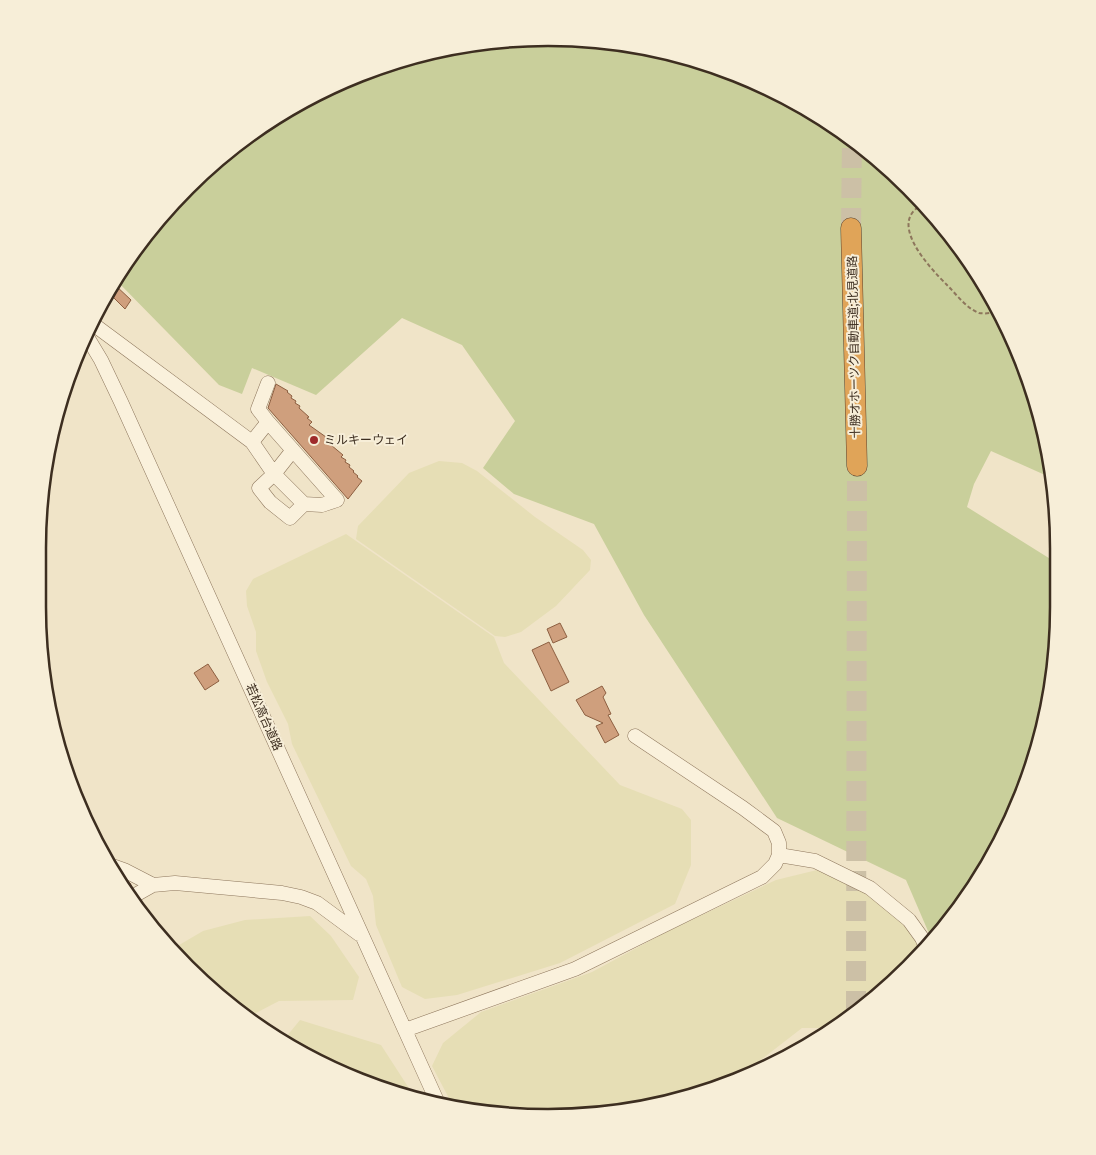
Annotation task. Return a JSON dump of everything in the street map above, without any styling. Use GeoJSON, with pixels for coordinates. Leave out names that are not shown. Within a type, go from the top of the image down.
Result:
{"type":"FeatureCollection","features":[{"type":"Feature","properties":{"kind":"highway","name":"十勝オホーツク自動車道;北見道路"},"geometry":{"type":"LineString","coordinates":[[851,228],[857,466]]}},
{"type":"Feature","properties":{"kind":"street"},"geometry":{"type":"LineString","coordinates":[[97,327],[252,442],[274,474],[304,504],[322,505],[337,500],[258,409],[268,383]]}},
{"type":"Feature","properties":{"kind":"street","name":"若松高台道路"},"geometry":{"type":"LineString","coordinates":[[90,343],[121,402],[435,1096]]}},
{"type":"Feature","properties":{"kind":"street"},"geometry":{"type":"LineString","coordinates":[[252,442],[268,422]]}},
{"type":"Feature","properties":{"kind":"street"},"geometry":{"type":"LineString","coordinates":[[294,450],[260,488],[270,502],[290,518],[304,504]]}},
{"type":"Feature","properties":{"kind":"street"},"geometry":{"type":"LineString","coordinates":[[405,1030],[575,969],[762,877],[775,864],[780,855],[780,843],[774,831],[635,736]]}},
{"type":"Feature","properties":{"kind":"street"},"geometry":{"type":"LineString","coordinates":[[780,855],[815,861],[870,888],[909,920],[923,940]]}},
{"type":"Feature","properties":{"kind":"street"},"geometry":{"type":"LineString","coordinates":[[120,868],[153,885]]}},
{"type":"Feature","properties":{"kind":"street"},"geometry":{"type":"LineString","coordinates":[[137,894],[153,885],[175,883],[282,893],[317,903],[361,936]]}},
{"type":"Feature","properties":{"kind":"path"},"geometry":{"type":"LineString","coordinates":[[916,207],[908,221],[909,234],[918,250],[934,272],[968,307],[981,313],[991,313]]}},
{"type":"Feature","properties":{"kind":"shaded area"},"geometry":{"type":"Polygon","coordinates":[[[439,461],[462,463],[477,471],[535,517],[583,550],[591,560],[590,570],[556,606],[521,632],[505,637],[495,636],[356,539],[358,526],[409,473],[439,461]]]}},
{"type":"Feature","properties":{"kind":"shaded area"},"geometry":{"type":"Polygon","coordinates":[[[346,534],[494,637],[504,663],[620,785],[682,809],[691,820],[691,865],[675,904],[560,963],[457,995],[425,999],[402,987],[376,925],[373,896],[366,879],[351,866],[292,744],[288,724],[267,682],[256,651],[256,632],[247,606],[246,591],[253,579],[346,534]]]}},
{"type":"Feature","properties":{"kind":"shaded area"},"geometry":{"type":"Polygon","coordinates":[[[817,870],[843,879],[871,897],[901,922],[919,945],[879,984],[827,1024],[821,1028],[802,1028],[758,1063],[709,1082],[678,1092],[646,1099],[581,1108],[515,1108],[449,1099],[432,1066],[443,1043],[481,1012],[592,972],[668,931],[776,880],[817,870]]]}},
{"type":"Feature","properties":{"kind":"shaded area"},"geometry":{"type":"Polygon","coordinates":[[[310,916],[331,936],[359,977],[353,1000],[279,1001],[255,1014],[217,984],[178,946],[203,931],[245,920],[310,916]]]}},
{"type":"Feature","properties":{"kind":"shaded area"},"geometry":{"type":"Polygon","coordinates":[[[300,1020],[381,1045],[410,1089],[356,1071],[287,1036],[300,1020]]]}},
{"type":"Feature","properties":{"kind":"green space"},"geometry":{"type":"Polygon","coordinates":[[[515,47],[581,47],[646,56],[678,63],[709,73],[740,84],[770,98],[799,113],[827,131],[879,171],[903,193],[925,217],[965,269],[983,297],[1012,356],[1033,418],[1040,450],[1044,474],[991,451],[974,484],[967,507],[1050,559],[1050,607],[1049,640],[1045,672],[1033,737],[1012,799],[983,858],[965,886],[929,933],[906,880],[777,818],[644,615],[594,524],[514,494],[483,468],[515,421],[462,345],[402,318],[316,395],[252,368],[242,394],[219,385],[121,285],[171,217],[217,171],[269,131],[297,113],[356,84],[418,63],[450,56],[515,47]]]}},
{"type":"Feature","properties":{"kind":"building"},"geometry":{"type":"Polygon","coordinates":[[[119,288],[131,300],[125,309],[113,297],[119,288]]]}},
{"type":"Feature","properties":{"kind":"building"},"geometry":{"type":"Polygon","coordinates":[[[276,384],[288,391],[292,396],[291,398],[296,401],[295,403],[300,406],[299,408],[309,417],[307,418],[312,422],[309,425],[333,442],[331,445],[343,455],[341,457],[346,460],[345,462],[350,465],[349,467],[362,481],[348,499],[268,408],[276,384]]]}},
{"type":"Feature","properties":{"kind":"building"},"geometry":{"type":"Polygon","coordinates":[[[560,623],[567,637],[553,643],[547,629],[560,623]]]}},
{"type":"Feature","properties":{"kind":"building"},"geometry":{"type":"Polygon","coordinates":[[[549,642],[569,682],[551,691],[532,650],[549,642]]]}},
{"type":"Feature","properties":{"kind":"building"},"geometry":{"type":"Polygon","coordinates":[[[208,664],[219,681],[205,690],[194,673],[208,664]]]}},
{"type":"Feature","properties":{"kind":"building"},"geometry":{"type":"Polygon","coordinates":[[[602,686],[606,693],[603,697],[611,714],[608,715],[619,735],[605,743],[596,726],[603,723],[585,715],[576,700],[602,686]]]}},
{"type":"Feature","properties":{"kind":"tunnel"},"geometry":{"type":"LineString","coordinates":[[851,228],[852,149]]}},
{"type":"Feature","properties":{"kind":"tunnel"},"geometry":{"type":"LineString","coordinates":[[856,1003],[857,466]]}},
{"type":"Feature","properties":{"kind":"place","name":"ミルキーウェイ"},"geometry":{"type":"Point","coordinates":[314,440]}}]}
